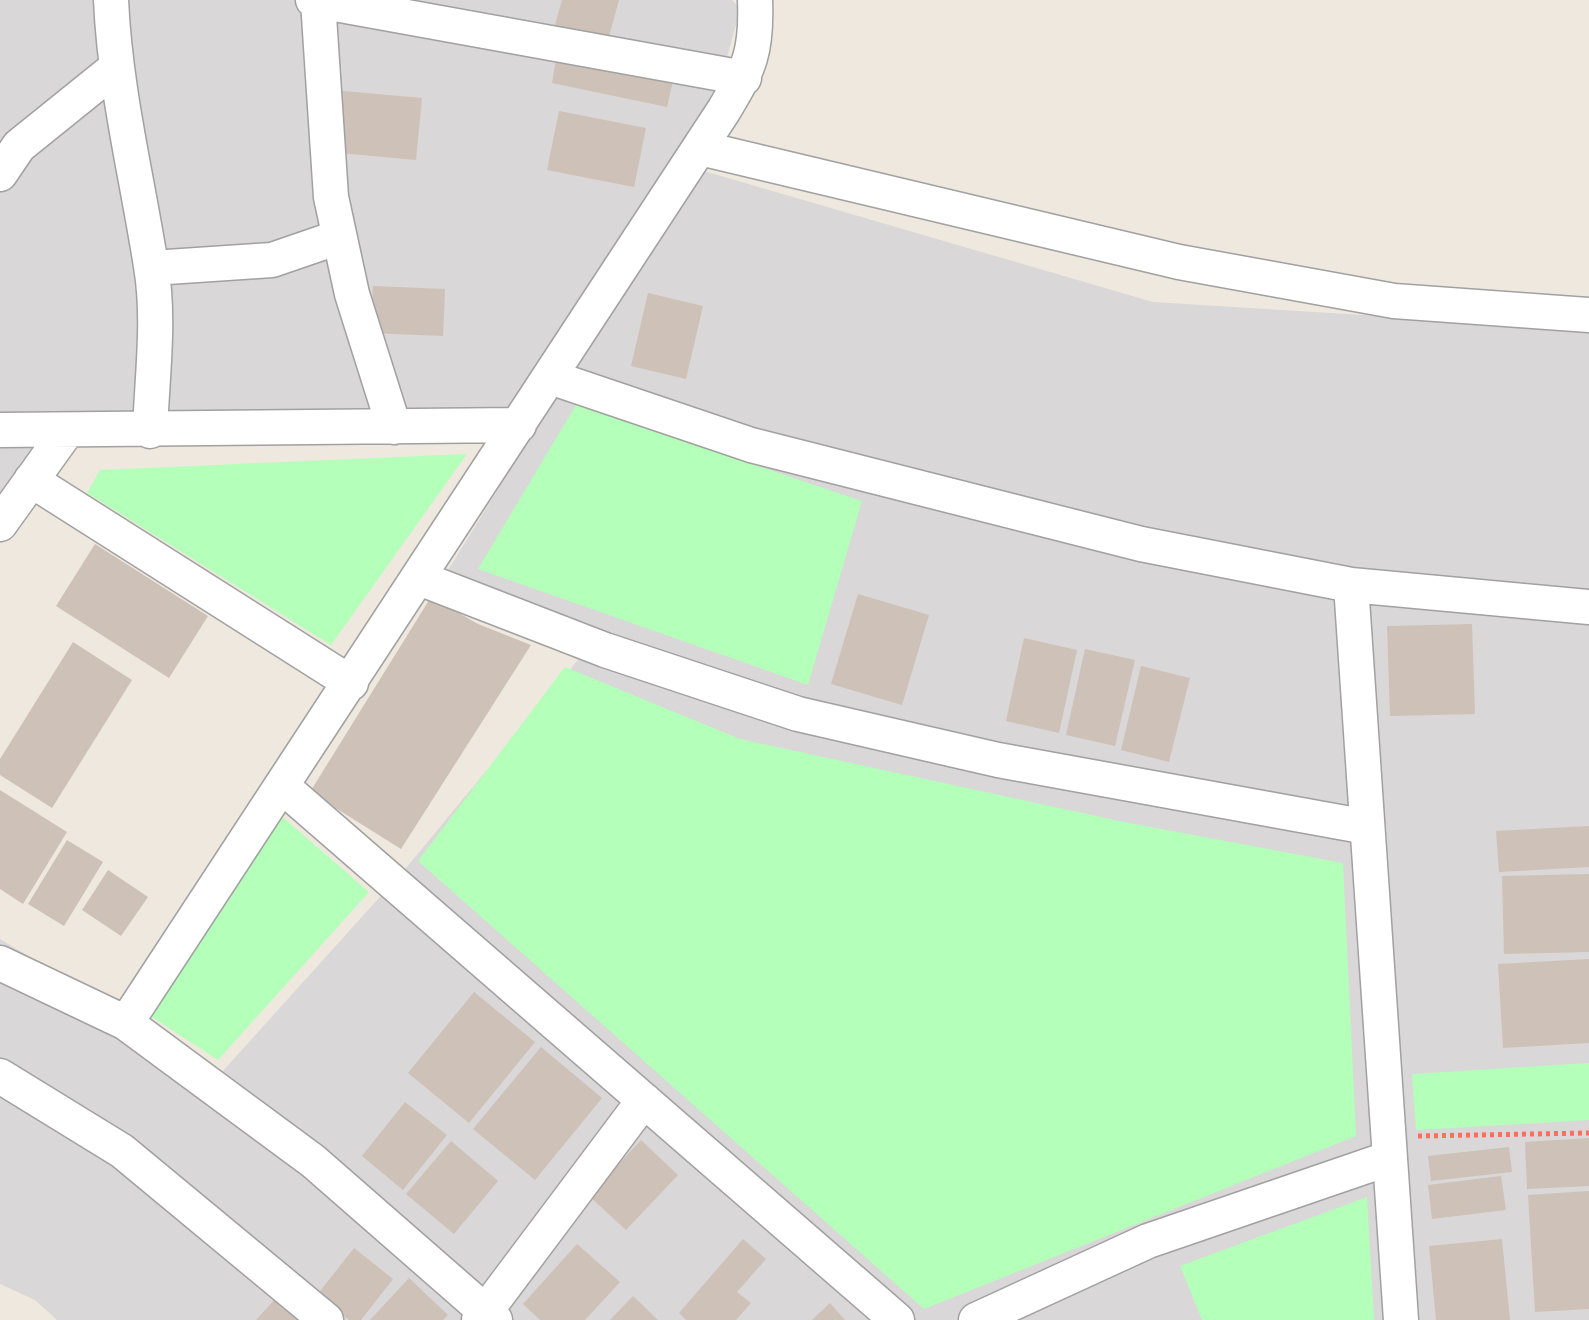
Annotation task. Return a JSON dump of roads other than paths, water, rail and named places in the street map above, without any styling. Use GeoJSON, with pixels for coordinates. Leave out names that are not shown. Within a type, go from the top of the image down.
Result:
{"type":"FeatureCollection","features":[{"type":"Feature","properties":{"kind":"street"},"geometry":{"type":"LineString","coordinates":[[111,0],[117,67],[152,268],[154,332],[150,431]]}},
{"type":"Feature","properties":{"kind":"street"},"geometry":{"type":"LineString","coordinates":[[126,1023],[744,78],[757,42],[755,0]]}},
{"type":"Feature","properties":{"kind":"street"},"geometry":{"type":"LineString","coordinates":[[394,427],[352,294],[331,197],[316,1],[744,78]]}},
{"type":"Feature","properties":{"kind":"street"},"geometry":{"type":"LineString","coordinates":[[0,174],[19,146],[117,67]]}},
{"type":"Feature","properties":{"kind":"street"},"geometry":{"type":"LineString","coordinates":[[0,141],[38,130]]}},
{"type":"Feature","properties":{"kind":"street"},"geometry":{"type":"LineString","coordinates":[[700,148],[1179,262],[1394,301],[1589,315]]}},
{"type":"Feature","properties":{"kind":"street"},"geometry":{"type":"LineString","coordinates":[[152,268],[272,260],[339,237]]}},
{"type":"Feature","properties":{"kind":"street"},"geometry":{"type":"LineString","coordinates":[[550,377],[751,445],[1141,544],[1351,585],[1589,607]]}},
{"type":"Feature","properties":{"kind":"street"},"geometry":{"type":"LineString","coordinates":[[0,430],[66,432],[519,425]]}},
{"type":"Feature","properties":{"kind":"street"},"geometry":{"type":"LineString","coordinates":[[0,524],[66,432]]}},
{"type":"Feature","properties":{"kind":"street"},"geometry":{"type":"LineString","coordinates":[[31,480],[351,683]]}},
{"type":"Feature","properties":{"kind":"street"},"geometry":{"type":"LineString","coordinates":[[419,578],[605,650],[798,714],[998,760],[1367,827]]}},
{"type":"Feature","properties":{"kind":"street"},"geometry":{"type":"LineString","coordinates":[[1351,585],[1401,1320]]}},
{"type":"Feature","properties":{"kind":"street"},"geometry":{"type":"LineString","coordinates":[[283,787],[897,1320]]}},
{"type":"Feature","properties":{"kind":"street"},"geometry":{"type":"LineString","coordinates":[[0,963],[126,1023],[313,1161],[486,1317],[644,1100]]}},
{"type":"Feature","properties":{"kind":"street"},"geometry":{"type":"LineString","coordinates":[[0,1076],[122,1151],[326,1320]]}},
{"type":"Feature","properties":{"kind":"street"},"geometry":{"type":"LineString","coordinates":[[976,1320],[1148,1241],[1390,1147]]}}]}
